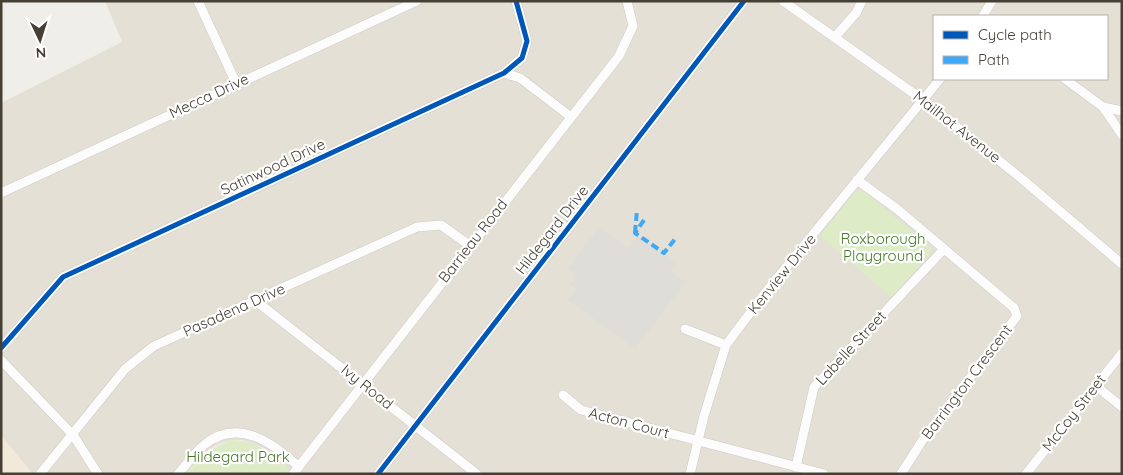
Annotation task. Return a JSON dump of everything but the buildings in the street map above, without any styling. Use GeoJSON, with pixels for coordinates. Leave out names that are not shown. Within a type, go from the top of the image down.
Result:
{"type":"FeatureCollection","features":[{"type":"Feature","properties":{"kind":"street"},"geometry":{"type":"LineString","coordinates":[[198,1],[236,83]]}},
{"type":"Feature","properties":{"kind":"street","name":"Mecca Drive"},"geometry":{"type":"LineString","coordinates":[[1,193],[417,1]]}},
{"type":"Feature","properties":{"kind":"street","name":"Satinwood Drive"},"geometry":{"type":"LineString","coordinates":[[1,348],[63,277],[504,74],[522,58],[527,41],[516,1]]}},
{"type":"Feature","properties":{"kind":"street","name":"Barrieau Road"},"geometry":{"type":"LineString","coordinates":[[296,470],[469,245],[619,56],[633,26],[627,1]]}},
{"type":"Feature","properties":{"kind":"street","name":"Hildegard Drive"},"geometry":{"type":"LineString","coordinates":[[378,474],[744,1]]}},
{"type":"Feature","properties":{"kind":"street","name":"Mailhot Avenue"},"geometry":{"type":"LineString","coordinates":[[783,1],[923,100],[1022,179],[1122,264]]}},
{"type":"Feature","properties":{"kind":"street"},"geometry":{"type":"LineString","coordinates":[[835,38],[856,13],[862,1]]}},
{"type":"Feature","properties":{"kind":"street"},"geometry":{"type":"LineString","coordinates":[[984,15],[992,1]]}},
{"type":"Feature","properties":{"kind":"street"},"geometry":{"type":"LineString","coordinates":[[504,74],[520,78],[571,117]]}},
{"type":"Feature","properties":{"kind":"street","name":"Kenview Drive"},"geometry":{"type":"LineString","coordinates":[[690,474],[726,345],[939,80]]}},
{"type":"Feature","properties":{"kind":"street"},"geometry":{"type":"LineString","coordinates":[[1065,80],[1103,107],[1122,135]]}},
{"type":"Feature","properties":{"kind":"street"},"geometry":{"type":"LineString","coordinates":[[1103,107],[1122,111]]}},
{"type":"Feature","properties":{"kind":"street","name":"Barrington Crescent"},"geometry":{"type":"LineString","coordinates":[[857,180],[897,209],[1014,308],[1017,316],[922,441],[901,474]]}},
{"type":"Feature","properties":{"kind":"street","name":"Pasadena Drive"},"geometry":{"type":"LineString","coordinates":[[40,474],[125,369],[154,346],[417,227],[441,225],[469,245]]}},
{"type":"Feature","properties":{"kind":"street","name":"Labelle Street"},"geometry":{"type":"LineString","coordinates":[[796,467],[814,387],[944,249]]}},
{"type":"Feature","properties":{"kind":"street","name":"Ivy Road"},"geometry":{"type":"LineString","coordinates":[[256,301],[477,474]]}},
{"type":"Feature","properties":{"kind":"street"},"geometry":{"type":"LineString","coordinates":[[685,329],[726,345]]}},
{"type":"Feature","properties":{"kind":"street","name":"McCoy Street"},"geometry":{"type":"LineString","coordinates":[[1026,474],[1122,353]]}},
{"type":"Feature","properties":{"kind":"street"},"geometry":{"type":"LineString","coordinates":[[1,360],[73,435],[98,474]]}},
{"type":"Feature","properties":{"kind":"street"},"geometry":{"type":"LineString","coordinates":[[1096,386],[1122,406]]}},
{"type":"Feature","properties":{"kind":"street","name":"Acton Court"},"geometry":{"type":"LineString","coordinates":[[563,395],[580,410],[698,442]]}},
{"type":"Feature","properties":{"kind":"street"},"geometry":{"type":"LineString","coordinates":[[178,474],[206,443],[229,433],[245,433],[266,441],[296,470]]}},
{"type":"Feature","properties":{"kind":"street"},"geometry":{"type":"LineString","coordinates":[[698,442],[824,474]]}},
{"type":"Feature","properties":{"kind":"shaded area"},"geometry":{"type":"Polygon","coordinates":[[[105,1],[1122,1],[1122,474],[288,474],[290,471],[279,459],[264,448],[242,440],[230,440],[202,454],[186,474],[33,474],[1,436],[1,103],[122,42],[105,1]]]}},
{"type":"Feature","properties":{"kind":"shaded area"},"geometry":{"type":"Polygon","coordinates":[[[599,227],[628,248],[637,236],[676,264],[670,271],[685,282],[635,349],[568,300],[576,289],[570,285],[578,275],[569,268],[599,227]]]}},
{"type":"Feature","properties":{"kind":"shaded area"},"geometry":{"type":"Polygon","coordinates":[[[1,436],[33,474],[1,474],[1,436]]]}},
{"type":"Feature","properties":{"kind":"green space","name":"Roxborough Playground"},"geometry":{"type":"Polygon","coordinates":[[[859,190],[868,195],[931,247],[929,255],[891,297],[820,236],[855,192],[859,190]]]}},
{"type":"Feature","properties":{"kind":"green space","name":"Hildegard Park"},"geometry":{"type":"Polygon","coordinates":[[[230,440],[248,442],[264,449],[291,471],[288,474],[186,474],[203,454],[230,440]]]}},
{"type":"Feature","properties":{"kind":"marked path"},"geometry":{"type":"LineString","coordinates":[[635,233],[637,210]]}},
{"type":"Feature","properties":{"kind":"marked path"},"geometry":{"type":"LineString","coordinates":[[644,220],[635,233],[664,253],[675,239]]}},
{"type":"Feature","properties":{"kind":"cycle path"},"geometry":{"type":"LineString","coordinates":[[1,348],[63,277],[504,73],[522,58],[527,41],[516,1]]}},
{"type":"Feature","properties":{"kind":"cycle path"},"geometry":{"type":"LineString","coordinates":[[378,474],[744,1]]}}]}
